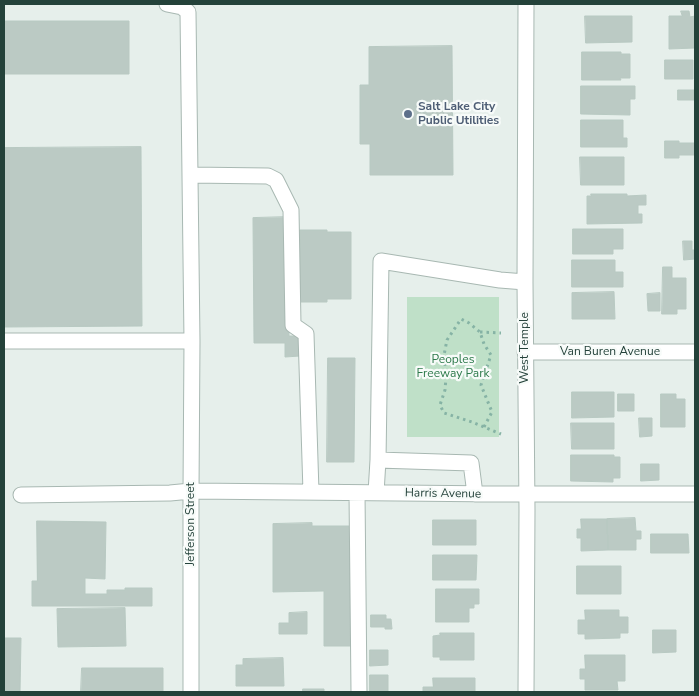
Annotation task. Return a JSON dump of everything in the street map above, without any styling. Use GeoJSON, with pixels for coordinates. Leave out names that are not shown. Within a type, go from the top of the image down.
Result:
{"type":"FeatureCollection","features":[{"type":"Feature","properties":{"kind":"street","name":"Jefferson Street"},"geometry":{"type":"LineString","coordinates":[[167,4],[182,7],[188,12],[192,348],[191,692]]}},
{"type":"Feature","properties":{"kind":"street","name":"West Temple"},"geometry":{"type":"LineString","coordinates":[[526,4],[526,692]]}},
{"type":"Feature","properties":{"kind":"street"},"geometry":{"type":"LineString","coordinates":[[190,175],[268,176],[276,180],[291,210],[293,325],[306,334],[311,492]]}},
{"type":"Feature","properties":{"kind":"street"},"geometry":{"type":"LineString","coordinates":[[376,493],[381,261],[500,280],[525,282]]}},
{"type":"Feature","properties":{"kind":"street"},"geometry":{"type":"LineString","coordinates":[[4,342],[192,348]]}},
{"type":"Feature","properties":{"kind":"street","name":"Van Buren Avenue"},"geometry":{"type":"LineString","coordinates":[[525,352],[695,352]]}},
{"type":"Feature","properties":{"kind":"street"},"geometry":{"type":"LineString","coordinates":[[378,460],[472,463],[475,494]]}},
{"type":"Feature","properties":{"kind":"street","name":"Harris Avenue"},"geometry":{"type":"LineString","coordinates":[[20,495],[170,493],[191,491],[695,494]]}},
{"type":"Feature","properties":{"kind":"street"},"geometry":{"type":"LineString","coordinates":[[357,493],[359,692]]}},
{"type":"Feature","properties":{"kind":"path"},"geometry":{"type":"LineString","coordinates":[[500,333],[480,332],[462,319],[447,340],[444,355],[445,390],[440,404],[444,413],[501,434]]}},
{"type":"Feature","properties":{"kind":"path"},"geometry":{"type":"LineString","coordinates":[[480,332],[490,355],[481,385],[492,412],[484,427]]}},
{"type":"Feature","properties":{"kind":"green space","name":"Peoples Freeway Park"},"geometry":{"type":"Polygon","coordinates":[[[407,297],[499,297],[499,437],[407,437],[407,297]]]}},
{"type":"Feature","properties":{"kind":"building"},"geometry":{"type":"Polygon","coordinates":[[[681,11],[689,11],[690,17],[695,16],[695,48],[669,49],[669,16],[682,16],[681,11]]]}},
{"type":"Feature","properties":{"kind":"building"},"geometry":{"type":"Polygon","coordinates":[[[585,16],[632,16],[632,42],[586,43],[585,16]]]}},
{"type":"Feature","properties":{"kind":"building"},"geometry":{"type":"Polygon","coordinates":[[[4,21],[129,21],[129,74],[4,74],[4,21]]]}},
{"type":"Feature","properties":{"kind":"building"},"geometry":{"type":"Polygon","coordinates":[[[452,46],[453,175],[370,175],[370,144],[360,144],[360,85],[369,85],[369,47],[452,46]]]}},
{"type":"Feature","properties":{"kind":"building"},"geometry":{"type":"Polygon","coordinates":[[[582,52],[621,52],[621,54],[630,54],[630,78],[620,78],[621,80],[582,80],[582,52]]]}},
{"type":"Feature","properties":{"kind":"building"},"geometry":{"type":"Polygon","coordinates":[[[665,60],[693,60],[693,79],[665,79],[665,60]]]}},
{"type":"Feature","properties":{"kind":"building"},"geometry":{"type":"Polygon","coordinates":[[[581,86],[635,86],[635,99],[630,99],[630,115],[581,114],[581,86]]]}},
{"type":"Feature","properties":{"kind":"building"},"geometry":{"type":"Polygon","coordinates":[[[678,90],[694,90],[694,100],[678,100],[678,90]]]}},
{"type":"Feature","properties":{"kind":"building"},"geometry":{"type":"Polygon","coordinates":[[[581,120],[623,120],[623,138],[627,138],[627,147],[581,147],[581,120]]]}},
{"type":"Feature","properties":{"kind":"building"},"geometry":{"type":"Polygon","coordinates":[[[665,141],[695,143],[695,155],[679,155],[679,158],[665,158],[665,141]]]}},
{"type":"Feature","properties":{"kind":"building"},"geometry":{"type":"Polygon","coordinates":[[[141,147],[142,326],[4,327],[4,148],[141,147]]]}},
{"type":"Feature","properties":{"kind":"building"},"geometry":{"type":"Polygon","coordinates":[[[580,157],[624,157],[624,185],[581,185],[580,157]]]}},
{"type":"Feature","properties":{"kind":"building"},"geometry":{"type":"Polygon","coordinates":[[[591,194],[646,195],[646,205],[638,205],[638,214],[642,214],[642,223],[587,224],[587,196],[591,196],[591,194]]]}},
{"type":"Feature","properties":{"kind":"building"},"geometry":{"type":"Polygon","coordinates":[[[288,217],[289,336],[300,336],[300,356],[285,357],[285,343],[254,343],[253,218],[288,217]]]}},
{"type":"Feature","properties":{"kind":"building"},"geometry":{"type":"Polygon","coordinates":[[[573,229],[623,229],[623,249],[613,249],[613,254],[573,254],[573,229]]]}},
{"type":"Feature","properties":{"kind":"building"},"geometry":{"type":"Polygon","coordinates":[[[300,230],[351,232],[351,299],[327,299],[327,302],[300,302],[300,230]]]}},
{"type":"Feature","properties":{"kind":"building"},"geometry":{"type":"Polygon","coordinates":[[[683,241],[692,241],[695,259],[684,260],[683,241]]]}},
{"type":"Feature","properties":{"kind":"building"},"geometry":{"type":"Polygon","coordinates":[[[572,260],[615,260],[615,272],[623,272],[623,287],[572,287],[572,260]]]}},
{"type":"Feature","properties":{"kind":"building"},"geometry":{"type":"Polygon","coordinates":[[[663,267],[672,267],[672,278],[686,278],[686,309],[677,309],[677,314],[662,314],[663,267]]]}},
{"type":"Feature","properties":{"kind":"building"},"geometry":{"type":"Polygon","coordinates":[[[614,292],[615,319],[572,319],[572,293],[614,292]]]}},
{"type":"Feature","properties":{"kind":"building"},"geometry":{"type":"Polygon","coordinates":[[[660,293],[660,311],[648,311],[647,294],[660,293]]]}},
{"type":"Feature","properties":{"kind":"building"},"geometry":{"type":"Polygon","coordinates":[[[328,358],[355,358],[354,462],[327,462],[328,358]]]}},
{"type":"Feature","properties":{"kind":"building"},"geometry":{"type":"Polygon","coordinates":[[[572,392],[614,392],[614,417],[572,418],[572,392]]]}},
{"type":"Feature","properties":{"kind":"building"},"geometry":{"type":"Polygon","coordinates":[[[618,394],[634,394],[634,411],[618,411],[618,394]]]}},
{"type":"Feature","properties":{"kind":"building"},"geometry":{"type":"Polygon","coordinates":[[[661,394],[676,394],[676,399],[685,399],[685,427],[661,427],[661,394]]]}},
{"type":"Feature","properties":{"kind":"building"},"geometry":{"type":"Polygon","coordinates":[[[639,418],[652,418],[652,436],[640,437],[639,418]]]}},
{"type":"Feature","properties":{"kind":"building"},"geometry":{"type":"Polygon","coordinates":[[[571,423],[614,423],[614,449],[572,449],[571,423]]]}},
{"type":"Feature","properties":{"kind":"building"},"geometry":{"type":"Polygon","coordinates":[[[571,455],[614,455],[614,457],[620,457],[620,478],[613,478],[613,482],[571,481],[571,455]]]}},
{"type":"Feature","properties":{"kind":"building"},"geometry":{"type":"Polygon","coordinates":[[[641,464],[659,464],[659,480],[641,481],[641,464]]]}},
{"type":"Feature","properties":{"kind":"building"},"geometry":{"type":"Polygon","coordinates":[[[635,518],[636,531],[641,531],[641,539],[636,539],[636,550],[608,550],[607,519],[635,518]]]}},
{"type":"Feature","properties":{"kind":"building"},"geometry":{"type":"Polygon","coordinates":[[[581,519],[607,519],[608,550],[581,551],[581,538],[577,538],[577,529],[581,529],[581,519]]]}},
{"type":"Feature","properties":{"kind":"building"},"geometry":{"type":"Polygon","coordinates":[[[433,520],[476,520],[476,545],[433,545],[433,520]]]}},
{"type":"Feature","properties":{"kind":"building"},"geometry":{"type":"Polygon","coordinates":[[[37,521],[106,522],[105,579],[85,578],[85,594],[107,594],[107,590],[125,590],[125,588],[152,588],[152,606],[32,606],[32,581],[37,581],[37,521]]]}},
{"type":"Feature","properties":{"kind":"building"},"geometry":{"type":"Polygon","coordinates":[[[312,523],[312,526],[353,526],[353,646],[324,646],[324,591],[273,592],[273,524],[312,523]]]}},
{"type":"Feature","properties":{"kind":"building"},"geometry":{"type":"Polygon","coordinates":[[[651,534],[688,534],[689,553],[651,553],[651,534]]]}},
{"type":"Feature","properties":{"kind":"building"},"geometry":{"type":"Polygon","coordinates":[[[433,555],[477,555],[476,580],[433,580],[433,555]]]}},
{"type":"Feature","properties":{"kind":"building"},"geometry":{"type":"Polygon","coordinates":[[[577,566],[621,566],[621,594],[577,594],[577,566]]]}},
{"type":"Feature","properties":{"kind":"building"},"geometry":{"type":"Polygon","coordinates":[[[436,589],[479,589],[479,604],[474,604],[474,608],[469,608],[469,622],[436,622],[436,589]]]}},
{"type":"Feature","properties":{"kind":"building"},"geometry":{"type":"Polygon","coordinates":[[[125,608],[126,646],[58,647],[57,609],[125,608]]]}},
{"type":"Feature","properties":{"kind":"building"},"geometry":{"type":"Polygon","coordinates":[[[585,610],[619,610],[619,617],[628,617],[628,633],[620,633],[620,638],[585,639],[585,634],[578,634],[578,620],[585,620],[585,610]]]}},
{"type":"Feature","properties":{"kind":"building"},"geometry":{"type":"Polygon","coordinates":[[[307,612],[307,634],[279,634],[279,623],[289,623],[289,613],[307,612]]]}},
{"type":"Feature","properties":{"kind":"building"},"geometry":{"type":"Polygon","coordinates":[[[371,615],[386,615],[386,619],[391,619],[392,629],[371,627],[371,615]]]}},
{"type":"Feature","properties":{"kind":"building"},"geometry":{"type":"Polygon","coordinates":[[[653,630],[676,630],[676,652],[653,653],[653,630]]]}},
{"type":"Feature","properties":{"kind":"building"},"geometry":{"type":"Polygon","coordinates":[[[440,633],[474,633],[474,660],[440,660],[440,657],[433,657],[433,636],[440,635],[440,633]]]}},
{"type":"Feature","properties":{"kind":"building"},"geometry":{"type":"Polygon","coordinates":[[[4,638],[21,638],[20,692],[4,692],[4,638]]]}},
{"type":"Feature","properties":{"kind":"building"},"geometry":{"type":"Polygon","coordinates":[[[370,650],[388,650],[388,665],[370,666],[370,650]]]}},
{"type":"Feature","properties":{"kind":"building"},"geometry":{"type":"Polygon","coordinates":[[[585,655],[625,655],[625,681],[617,681],[618,690],[585,690],[585,679],[580,679],[580,669],[585,669],[585,655]]]}},
{"type":"Feature","properties":{"kind":"building"},"geometry":{"type":"Polygon","coordinates":[[[283,658],[284,686],[236,686],[236,665],[243,665],[243,659],[283,658]]]}},
{"type":"Feature","properties":{"kind":"building"},"geometry":{"type":"Polygon","coordinates":[[[82,668],[163,668],[163,692],[81,692],[82,668]]]}},
{"type":"Feature","properties":{"kind":"building"},"geometry":{"type":"Polygon","coordinates":[[[370,675],[388,675],[388,692],[370,692],[370,675]]]}},
{"type":"Feature","properties":{"kind":"building"},"geometry":{"type":"Polygon","coordinates":[[[433,678],[475,678],[475,692],[423,692],[423,687],[433,687],[433,678]]]}},
{"type":"Feature","properties":{"kind":"building"},"geometry":{"type":"Polygon","coordinates":[[[303,689],[324,689],[324,692],[303,692],[303,689]]]}},
{"type":"Feature","properties":{"kind":"place","name":"Salt Lake City Public Utilities"},"geometry":{"type":"Point","coordinates":[408,114]}}]}
